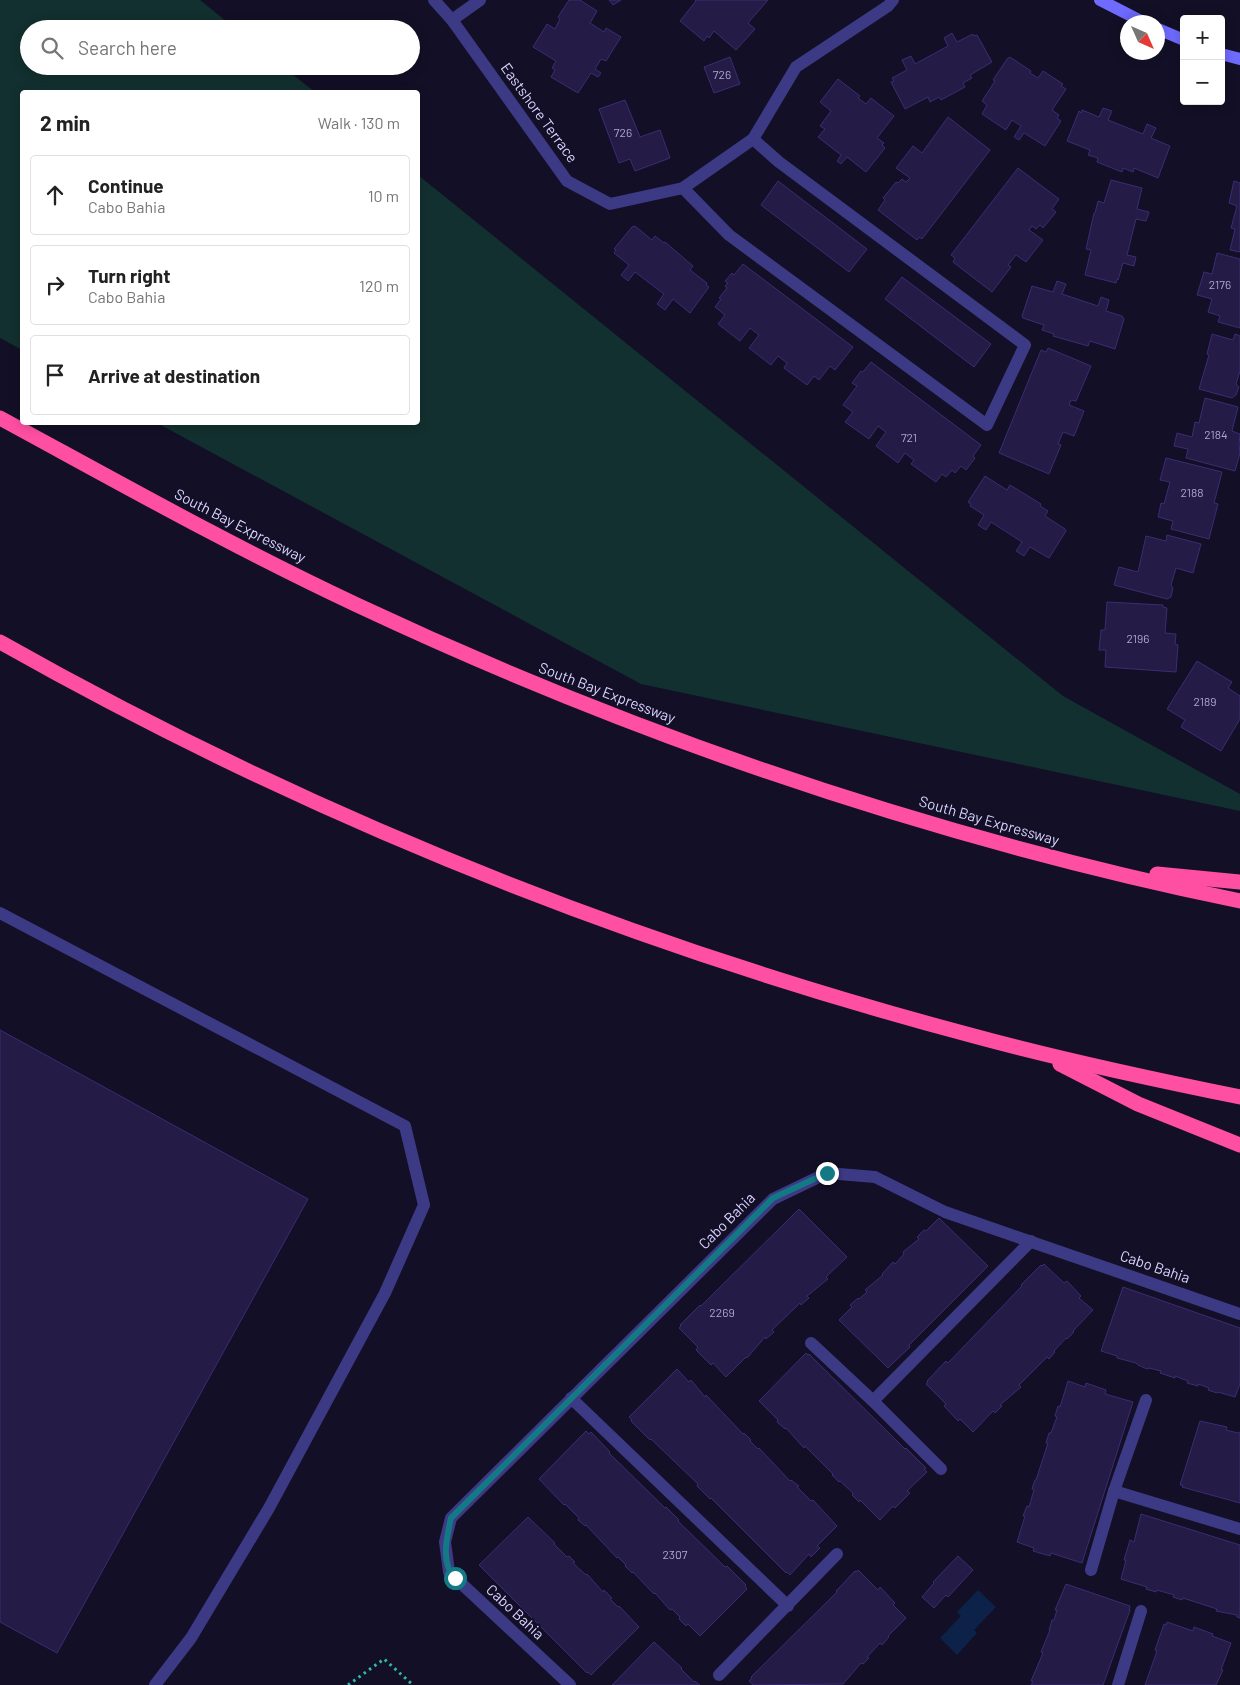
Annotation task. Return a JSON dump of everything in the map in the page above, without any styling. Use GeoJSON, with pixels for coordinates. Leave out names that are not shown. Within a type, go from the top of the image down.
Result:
{"type":"FeatureCollection","features":[{"type":"Feature","properties":{"kind":"highway","name":"South Bay Expressway"},"geometry":{"type":"LineString","coordinates":[[0,418],[162,506],[284,569],[426,637],[544,688],[654,731],[813,787],[962,833],[1086,866],[1240,901]]}},
{"type":"Feature","properties":{"kind":"highway"},"geometry":{"type":"LineString","coordinates":[[0,642],[78,686],[170,734],[256,775],[376,829],[587,914],[685,949],[911,1019],[1038,1053],[1240,1098]]}},
{"type":"Feature","properties":{"kind":"highway"},"geometry":{"type":"LineString","coordinates":[[1086,866],[1240,882]]}},
{"type":"Feature","properties":{"kind":"highway"},"geometry":{"type":"LineString","coordinates":[[1038,1053],[1138,1104],[1240,1145]]}},
{"type":"Feature","properties":{"kind":"street","name":"Eastshore Terrace"},"geometry":{"type":"LineString","coordinates":[[434,0],[452,20],[567,181],[610,204],[683,188],[753,139],[796,67],[888,6],[894,0]]}},
{"type":"Feature","properties":{"kind":"street"},"geometry":{"type":"LineString","coordinates":[[452,20],[480,0]]}},
{"type":"Feature","properties":{"kind":"street"},"geometry":{"type":"LineString","coordinates":[[1100,0],[1129,15]]}},
{"type":"Feature","properties":{"kind":"street"},"geometry":{"type":"LineString","coordinates":[[1165,32],[1180,38]]}},
{"type":"Feature","properties":{"kind":"street"},"geometry":{"type":"LineString","coordinates":[[1225,55],[1240,59]]}},
{"type":"Feature","properties":{"kind":"street"},"geometry":{"type":"LineString","coordinates":[[683,188],[729,235],[987,425],[1025,345],[787,168],[753,139]]}},
{"type":"Feature","properties":{"kind":"street"},"geometry":{"type":"LineString","coordinates":[[0,912],[405,1126],[424,1205],[385,1293],[269,1508],[191,1638],[155,1685]]}},
{"type":"Feature","properties":{"kind":"street","name":"Cabo Bahia"},"geometry":{"type":"LineString","coordinates":[[570,1685],[449,1572],[445,1542],[451,1518],[773,1198],[827,1173],[875,1177],[945,1212],[1240,1314]]}},
{"type":"Feature","properties":{"kind":"street"},"geometry":{"type":"LineString","coordinates":[[873,1401],[1031,1241]]}},
{"type":"Feature","properties":{"kind":"street"},"geometry":{"type":"LineString","coordinates":[[811,1343],[873,1401],[941,1469]]}},
{"type":"Feature","properties":{"kind":"street"},"geometry":{"type":"LineString","coordinates":[[571,1398],[788,1606]]}},
{"type":"Feature","properties":{"kind":"street"},"geometry":{"type":"LineString","coordinates":[[1091,1570],[1114,1491],[1146,1400]]}},
{"type":"Feature","properties":{"kind":"street"},"geometry":{"type":"LineString","coordinates":[[1114,1491],[1240,1529]]}},
{"type":"Feature","properties":{"kind":"street"},"geometry":{"type":"LineString","coordinates":[[719,1675],[837,1554]]}},
{"type":"Feature","properties":{"kind":"street"},"geometry":{"type":"LineString","coordinates":[[1118,1685],[1141,1611]]}},
{"type":"Feature","properties":{"kind":"path"},"geometry":{"type":"LineString","coordinates":[[348,1685],[384,1659],[413,1685]]}},
{"type":"Feature","properties":{"kind":"green space"},"geometry":{"type":"Polygon","coordinates":[[[0,0],[200,0],[225,20],[20,20],[20,75],[293,75],[312,90],[20,90],[20,349],[0,338],[0,0]]]}},
{"type":"Feature","properties":{"kind":"green space"},"geometry":{"type":"Polygon","coordinates":[[[420,177],[1063,696],[1240,794],[1240,811],[641,684],[161,425],[420,425],[420,177]]]}},
{"type":"Feature","properties":{"kind":"water"},"geometry":{"type":"Polygon","coordinates":[[[978,1590],[996,1607],[974,1630],[977,1633],[957,1655],[940,1638],[961,1616],[957,1612],[978,1590]]]}},
{"type":"Feature","properties":{"kind":"building"},"geometry":{"type":"Polygon","coordinates":[[[569,0],[580,0],[597,11],[590,23],[604,32],[606,28],[621,37],[606,61],[601,59],[595,69],[601,73],[598,77],[591,73],[578,93],[551,77],[555,70],[552,68],[556,61],[533,47],[547,24],[555,29],[560,19],[558,17],[569,0]]]}},
{"type":"Feature","properties":{"kind":"building"},"geometry":{"type":"Polygon","coordinates":[[[609,0],[621,0],[613,5],[609,0]]]}},
{"type":"Feature","properties":{"kind":"building"},"geometry":{"type":"Polygon","coordinates":[[[695,0],[768,0],[748,23],[755,29],[736,50],[714,31],[704,41],[680,21],[695,0]]]}},
{"type":"Feature","properties":{"kind":"building"},"geometry":{"type":"Polygon","coordinates":[[[952,33],[957,42],[973,34],[974,36],[977,35],[992,62],[970,75],[972,78],[963,83],[965,87],[941,100],[939,97],[930,102],[928,97],[905,109],[891,82],[894,81],[892,78],[907,70],[902,60],[911,56],[915,64],[948,46],[944,38],[952,33]]]}},
{"type":"Feature","properties":{"kind":"building"},"geometry":{"type":"Polygon","coordinates":[[[730,57],[740,84],[714,93],[704,67],[730,57]]]}},
{"type":"Feature","properties":{"kind":"building"},"geometry":{"type":"Polygon","coordinates":[[[1010,57],[1038,78],[1043,71],[1063,84],[1061,86],[1066,89],[1052,110],[1059,115],[1057,118],[1061,121],[1045,146],[1024,133],[1019,140],[1014,137],[1021,126],[1012,120],[1006,130],[982,114],[987,105],[982,101],[995,81],[993,80],[1010,57]]]}},
{"type":"Feature","properties":{"kind":"building"},"geometry":{"type":"Polygon","coordinates":[[[838,79],[860,96],[858,98],[866,104],[871,98],[894,116],[877,138],[884,143],[882,145],[885,148],[866,172],[847,157],[841,164],[837,161],[841,155],[818,137],[825,129],[820,126],[831,111],[820,102],[838,79]]]}},
{"type":"Feature","properties":{"kind":"building"},"geometry":{"type":"Polygon","coordinates":[[[625,100],[640,137],[660,130],[670,158],[635,171],[630,159],[619,163],[599,109],[625,100]]]}},
{"type":"Feature","properties":{"kind":"building"},"geometry":{"type":"Polygon","coordinates":[[[1103,108],[1112,111],[1108,120],[1143,134],[1147,124],[1156,128],[1151,138],[1170,146],[1158,178],[1134,168],[1133,172],[1123,168],[1122,172],[1097,162],[1098,158],[1088,155],[1090,150],[1067,141],[1079,111],[1081,113],[1082,110],[1099,117],[1103,108]]]}},
{"type":"Feature","properties":{"kind":"building"},"geometry":{"type":"Polygon","coordinates":[[[948,117],[990,150],[922,239],[919,237],[917,240],[878,210],[885,200],[883,198],[896,182],[898,183],[902,179],[906,182],[910,178],[896,168],[913,146],[922,153],[948,117]]]}},
{"type":"Feature","properties":{"kind":"building"},"geometry":{"type":"Polygon","coordinates":[[[1018,168],[1059,199],[1052,209],[1056,212],[1043,228],[1040,225],[1036,229],[1032,226],[1029,230],[1043,240],[1026,262],[1016,255],[1008,265],[1011,267],[992,292],[953,262],[955,258],[951,255],[1018,168]]]}},
{"type":"Feature","properties":{"kind":"building"},"geometry":{"type":"Polygon","coordinates":[[[1111,180],[1142,188],[1137,209],[1149,212],[1146,221],[1136,219],[1127,255],[1136,257],[1134,266],[1123,263],[1116,283],[1085,275],[1091,250],[1086,249],[1094,213],[1098,201],[1104,203],[1111,180]]]}},
{"type":"Feature","properties":{"kind":"building"},"geometry":{"type":"Polygon","coordinates":[[[778,181],[867,249],[849,272],[761,205],[778,181]]]}},
{"type":"Feature","properties":{"kind":"building"},"geometry":{"type":"Polygon","coordinates":[[[1234,181],[1240,183],[1240,252],[1230,250],[1235,229],[1231,228],[1237,206],[1229,203],[1234,181]]]}},
{"type":"Feature","properties":{"kind":"building"},"geometry":{"type":"Polygon","coordinates":[[[635,226],[652,240],[655,236],[665,242],[693,266],[690,270],[707,283],[706,285],[709,287],[690,313],[673,299],[665,310],[657,304],[664,294],[635,272],[628,281],[621,275],[629,265],[614,253],[616,250],[614,249],[632,227],[635,226]]]}},
{"type":"Feature","properties":{"kind":"building"},"geometry":{"type":"Polygon","coordinates":[[[1217,253],[1240,259],[1240,328],[1218,322],[1220,316],[1208,312],[1212,299],[1197,295],[1204,272],[1212,274],[1217,253]]]}},
{"type":"Feature","properties":{"kind":"building"},"geometry":{"type":"Polygon","coordinates":[[[743,264],[853,347],[835,370],[830,366],[819,380],[814,376],[807,385],[784,368],[787,363],[778,356],[771,365],[749,348],[759,335],[750,328],[740,341],[718,324],[725,315],[715,307],[727,288],[725,286],[728,283],[725,281],[732,273],[734,275],[743,264]]]}},
{"type":"Feature","properties":{"kind":"building"},"geometry":{"type":"Polygon","coordinates":[[[902,277],[991,344],[974,367],[885,299],[902,277]]]}},
{"type":"Feature","properties":{"kind":"building"},"geometry":{"type":"Polygon","coordinates":[[[1057,281],[1066,284],[1062,294],[1098,306],[1101,297],[1109,300],[1106,311],[1122,316],[1124,319],[1115,349],[1090,341],[1088,346],[1053,336],[1054,334],[1042,330],[1044,325],[1023,318],[1022,316],[1032,286],[1053,292],[1057,281]]]}},
{"type":"Feature","properties":{"kind":"building"},"geometry":{"type":"Polygon","coordinates":[[[1212,334],[1233,340],[1235,334],[1240,336],[1240,371],[1236,384],[1239,387],[1236,395],[1232,398],[1199,389],[1209,355],[1207,354],[1212,334]]]}},
{"type":"Feature","properties":{"kind":"building"},"geometry":{"type":"Polygon","coordinates":[[[1048,348],[1091,366],[1076,401],[1071,400],[1069,405],[1084,411],[1074,436],[1063,432],[1058,444],[1061,445],[1049,474],[999,453],[1041,350],[1046,352],[1048,348]]]}},
{"type":"Feature","properties":{"kind":"building"},"geometry":{"type":"Polygon","coordinates":[[[871,362],[981,445],[973,456],[975,458],[966,470],[961,466],[955,473],[952,470],[946,477],[942,474],[936,482],[911,464],[914,460],[905,453],[898,463],[876,446],[886,432],[878,426],[869,439],[845,422],[853,412],[843,405],[857,386],[852,383],[871,362]]]}},
{"type":"Feature","properties":{"kind":"building"},"geometry":{"type":"Polygon","coordinates":[[[1205,398],[1238,407],[1232,431],[1240,434],[1240,453],[1235,471],[1186,458],[1188,449],[1174,446],[1177,433],[1192,437],[1195,422],[1199,423],[1205,398]]]}},
{"type":"Feature","properties":{"kind":"building"},"geometry":{"type":"Polygon","coordinates":[[[1166,458],[1222,472],[1214,503],[1218,504],[1209,539],[1171,529],[1173,521],[1158,517],[1161,503],[1164,504],[1170,482],[1160,480],[1166,458]]]}},
{"type":"Feature","properties":{"kind":"building"},"geometry":{"type":"Polygon","coordinates":[[[985,476],[1007,490],[1010,485],[1041,504],[1040,506],[1048,511],[1045,516],[1065,529],[1066,531],[1049,558],[1030,547],[1024,556],[1016,551],[1022,542],[991,522],[986,530],[978,525],[984,515],[970,506],[971,504],[968,502],[985,476]]]}},
{"type":"Feature","properties":{"kind":"building"},"geometry":{"type":"Polygon","coordinates":[[[1167,535],[1201,544],[1193,573],[1176,568],[1171,585],[1173,588],[1171,597],[1167,599],[1114,585],[1119,567],[1138,572],[1146,536],[1166,541],[1167,535]]]}},
{"type":"Feature","properties":{"kind":"building"},"geometry":{"type":"Polygon","coordinates":[[[1107,602],[1163,605],[1163,607],[1167,608],[1165,633],[1176,634],[1175,644],[1178,645],[1176,672],[1105,667],[1106,650],[1099,650],[1101,630],[1105,630],[1107,602]]]}},
{"type":"Feature","properties":{"kind":"building"},"geometry":{"type":"Polygon","coordinates":[[[1197,661],[1232,682],[1228,688],[1240,696],[1240,719],[1221,751],[1181,727],[1185,720],[1167,709],[1197,661]]]}},
{"type":"Feature","properties":{"kind":"building"},"geometry":{"type":"Polygon","coordinates":[[[0,1030],[308,1199],[57,1653],[0,1622],[0,1030]]]}},
{"type":"Feature","properties":{"kind":"building"},"geometry":{"type":"Polygon","coordinates":[[[799,1209],[847,1257],[826,1277],[828,1279],[807,1296],[809,1298],[801,1305],[800,1303],[772,1330],[774,1332],[766,1339],[765,1337],[747,1358],[726,1377],[713,1363],[711,1365],[696,1350],[698,1347],[679,1328],[680,1325],[799,1209]]]}},
{"type":"Feature","properties":{"kind":"building"},"geometry":{"type":"Polygon","coordinates":[[[939,1218],[988,1266],[888,1368],[839,1320],[852,1307],[850,1305],[867,1292],[865,1290],[883,1275],[893,1262],[895,1264],[904,1254],[903,1252],[919,1239],[917,1237],[939,1218]]]}},
{"type":"Feature","properties":{"kind":"building"},"geometry":{"type":"Polygon","coordinates":[[[1044,1264],[1064,1283],[1067,1281],[1081,1296],[1079,1298],[1093,1310],[1054,1351],[1049,1359],[1047,1357],[1019,1385],[1021,1387],[1000,1405],[1002,1406],[995,1413],[993,1411],[973,1432],[960,1419],[958,1421],[944,1406],[946,1404],[926,1384],[927,1381],[946,1361],[948,1363],[1021,1285],[1044,1264]]]}},
{"type":"Feature","properties":{"kind":"building"},"geometry":{"type":"Polygon","coordinates":[[[1123,1287],[1240,1328],[1240,1384],[1235,1397],[1208,1390],[1209,1388],[1198,1384],[1198,1386],[1187,1383],[1188,1381],[1175,1376],[1175,1378],[1160,1373],[1161,1371],[1147,1369],[1136,1363],[1101,1351],[1123,1287]]]}},
{"type":"Feature","properties":{"kind":"building"},"geometry":{"type":"Polygon","coordinates":[[[806,1353],[926,1468],[924,1469],[927,1472],[907,1491],[910,1493],[895,1508],[893,1506],[880,1520],[860,1500],[859,1502],[852,1495],[853,1493],[839,1482],[805,1446],[804,1448],[786,1428],[777,1422],[778,1420],[759,1401],[806,1353]]]}},
{"type":"Feature","properties":{"kind":"building"},"geometry":{"type":"Polygon","coordinates":[[[677,1369],[689,1382],[691,1380],[705,1397],[706,1395],[837,1526],[817,1546],[820,1548],[811,1557],[809,1554],[790,1575],[631,1421],[629,1417],[677,1369]]]}},
{"type":"Feature","properties":{"kind":"building"},"geometry":{"type":"Polygon","coordinates":[[[1068,1381],[1085,1387],[1086,1383],[1106,1390],[1105,1394],[1133,1402],[1082,1563],[1051,1553],[1050,1556],[1033,1551],[1034,1548],[1017,1542],[1025,1516],[1023,1516],[1027,1506],[1029,1507],[1034,1490],[1032,1489],[1048,1443],[1046,1443],[1049,1433],[1051,1433],[1057,1417],[1055,1416],[1058,1406],[1060,1407],[1068,1381]]]}},
{"type":"Feature","properties":{"kind":"building"},"geometry":{"type":"Polygon","coordinates":[[[1200,1421],[1227,1427],[1226,1430],[1240,1432],[1240,1503],[1180,1485],[1200,1421]]]}},
{"type":"Feature","properties":{"kind":"building"},"geometry":{"type":"Polygon","coordinates":[[[586,1431],[589,1434],[591,1432],[609,1453],[725,1567],[727,1566],[746,1585],[747,1589],[700,1636],[688,1624],[686,1626],[672,1609],[670,1610],[655,1593],[632,1573],[539,1479],[586,1431]]]}},
{"type":"Feature","properties":{"kind":"building"},"geometry":{"type":"Polygon","coordinates":[[[1141,1514],[1240,1545],[1240,1618],[1237,1615],[1216,1611],[1217,1609],[1183,1598],[1182,1600],[1173,1597],[1174,1595],[1157,1590],[1156,1592],[1146,1589],[1147,1587],[1121,1579],[1130,1540],[1134,1542],[1141,1514]]]}},
{"type":"Feature","properties":{"kind":"building"},"geometry":{"type":"Polygon","coordinates":[[[528,1517],[603,1592],[604,1590],[612,1598],[610,1599],[639,1627],[591,1675],[479,1565],[528,1517]]]}},
{"type":"Feature","properties":{"kind":"building"},"geometry":{"type":"Polygon","coordinates":[[[958,1556],[973,1570],[948,1597],[946,1595],[934,1608],[922,1597],[933,1582],[958,1556]]]}},
{"type":"Feature","properties":{"kind":"building"},"geometry":{"type":"Polygon","coordinates":[[[858,1570],[878,1590],[880,1587],[895,1603],[893,1605],[906,1618],[882,1645],[880,1643],[867,1657],[869,1658],[863,1664],[861,1663],[843,1684],[753,1685],[749,1681],[751,1677],[858,1570]]]}},
{"type":"Feature","properties":{"kind":"building"},"geometry":{"type":"Polygon","coordinates":[[[1066,1584],[1130,1606],[1103,1685],[1031,1685],[1043,1653],[1041,1652],[1052,1620],[1054,1620],[1057,1610],[1055,1610],[1066,1584]]]}},
{"type":"Feature","properties":{"kind":"building"},"geometry":{"type":"Polygon","coordinates":[[[1167,1622],[1193,1631],[1194,1627],[1231,1643],[1221,1670],[1223,1670],[1216,1685],[1145,1685],[1164,1624],[1166,1625],[1167,1622]]]}},
{"type":"Feature","properties":{"kind":"building"},"geometry":{"type":"Polygon","coordinates":[[[654,1642],[694,1682],[700,1685],[612,1685],[654,1642]]]}},
{"type":"Feature","properties":{"kind":"route"},"geometry":{"type":"LineString","coordinates":[[455,1578],[449,1572],[445,1542],[451,1518],[773,1198],[827,1173]]}}]}
